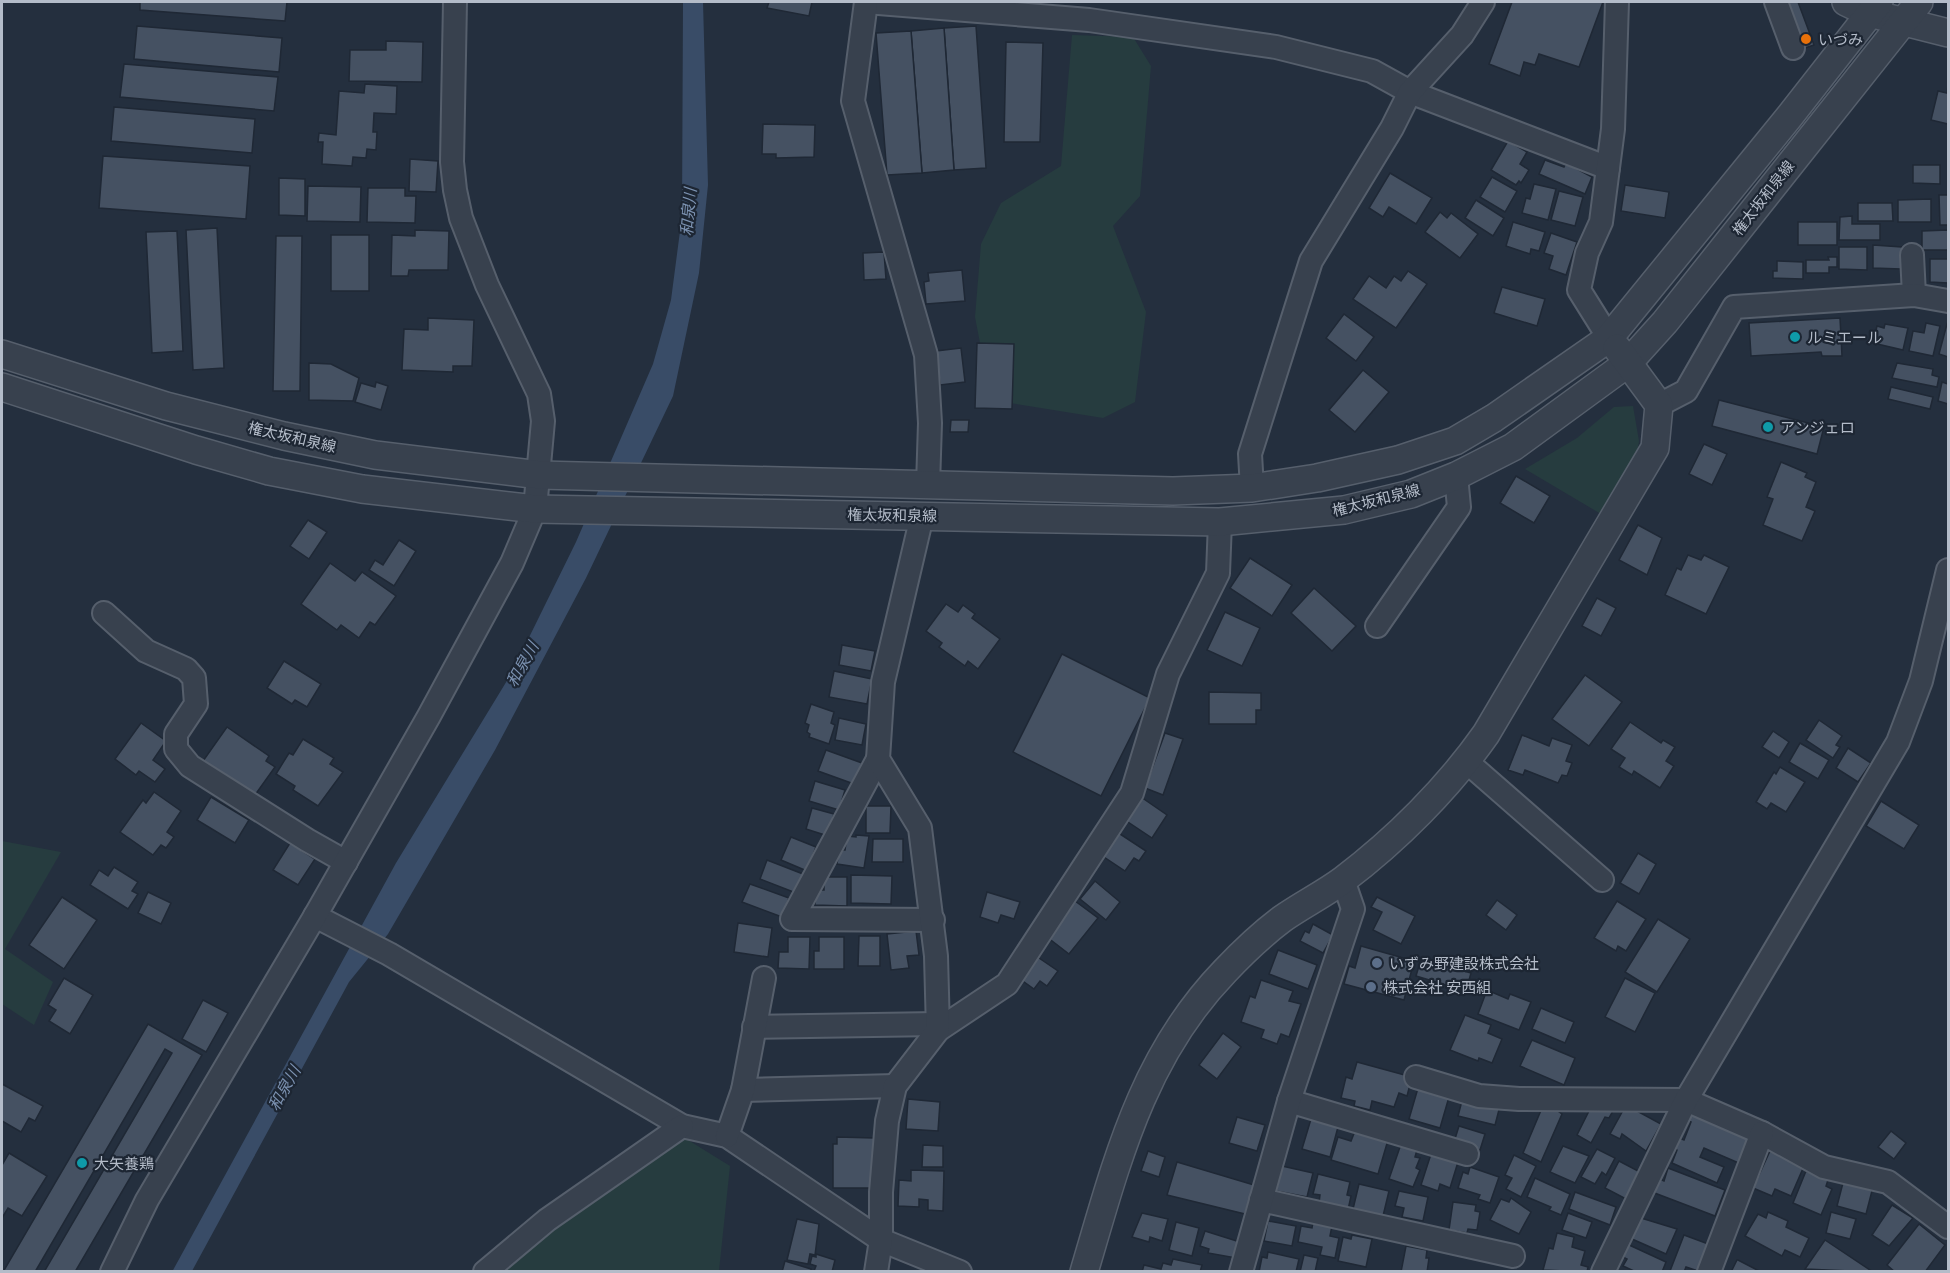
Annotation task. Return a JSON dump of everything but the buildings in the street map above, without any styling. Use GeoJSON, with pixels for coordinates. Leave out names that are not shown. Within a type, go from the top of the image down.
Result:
{"type":"FeatureCollection","features":[{"type":"Feature","properties":{"kind":"street"},"geometry":{"type":"LineString","coordinates":[[112,1272],[147,1200],[346,862],[512,563],[535,509],[540,476],[543,421],[539,394],[487,285],[461,218],[455,190],[452,162],[455,2]]}},
{"type":"Feature","properties":{"kind":"street"},"geometry":{"type":"LineString","coordinates":[[928,485],[930,423],[926,355],[853,101],[866,2],[1089,20],[1276,47],[1372,71],[1410,92],[1608,168]]}},
{"type":"Feature","properties":{"kind":"street"},"geometry":{"type":"LineString","coordinates":[[1252,488],[1250,454],[1311,261],[1392,128],[1410,92],[1462,35],[1483,2]]}},
{"type":"Feature","properties":{"kind":"street"},"geometry":{"type":"LineString","coordinates":[[1084,1272],[1127,1129],[1153,1071],[1180,1025],[1226,969],[1273,927],[1343,880],[1412,817],[1467,762],[1527,666],[1655,448],[1659,405],[1609,338],[1579,290],[1587,253],[1601,222],[1612,129],[1617,2]]}},
{"type":"Feature","properties":{"kind":"street"},"geometry":{"type":"LineString","coordinates":[[1776,2],[1793,48]]}},
{"type":"Feature","properties":{"kind":"street","name":"権太坂和泉線"},"geometry":{"type":"LineString","coordinates":[[535,509],[624,513],[1220,522],[1275,519],[1344,510],[1411,494],[1456,476],[1513,447],[1628,363],[1672,312],[1919,2]]}},
{"type":"Feature","properties":{"kind":"street"},"geometry":{"type":"LineString","coordinates":[[1864,5],[1901,23],[1948,33]]}},
{"type":"Feature","properties":{"kind":"street","name":"権太坂和泉線"},"geometry":{"type":"LineString","coordinates":[[2,354],[166,406],[284,436],[375,455],[540,476],[1173,491],[1252,488],[1317,478],[1398,460],[1455,441],[1494,418],[1609,338],[1789,117],[1864,5]]}},
{"type":"Feature","properties":{"kind":"street"},"geometry":{"type":"LineString","coordinates":[[1912,255],[1914,295]]}},
{"type":"Feature","properties":{"kind":"street"},"geometry":{"type":"LineString","coordinates":[[1659,405],[1686,391],[1734,307],[1914,295],[1948,301]]}},
{"type":"Feature","properties":{"kind":"street"},"geometry":{"type":"LineString","coordinates":[[2,387],[196,450],[269,471],[362,489],[535,509]]}},
{"type":"Feature","properties":{"kind":"street"},"geometry":{"type":"LineString","coordinates":[[1377,626],[1459,507],[1456,476]]}},
{"type":"Feature","properties":{"kind":"street"},"geometry":{"type":"LineString","coordinates":[[922,516],[883,681],[878,759],[792,919],[933,920]]}},
{"type":"Feature","properties":{"kind":"street"},"geometry":{"type":"LineString","coordinates":[[876,1272],[881,1240],[881,1192],[887,1121],[895,1086],[937,1027],[1007,984],[1132,793],[1168,674],[1218,573],[1220,522]]}},
{"type":"Feature","properties":{"kind":"street"},"geometry":{"type":"LineString","coordinates":[[1604,1272],[1686,1100],[1898,742],[1921,681],[1948,570]]}},
{"type":"Feature","properties":{"kind":"street"},"geometry":{"type":"LineString","coordinates":[[104,613],[146,651],[186,669],[194,678],[196,704],[176,734],[176,749],[190,766],[346,862]]}},
{"type":"Feature","properties":{"kind":"street"},"geometry":{"type":"LineString","coordinates":[[878,759],[920,828],[933,920],[937,1027]]}},
{"type":"Feature","properties":{"kind":"street"},"geometry":{"type":"LineString","coordinates":[[1467,762],[1602,880]]}},
{"type":"Feature","properties":{"kind":"street"},"geometry":{"type":"LineString","coordinates":[[1241,1272],[1289,1101],[1353,909],[1343,880]]}},
{"type":"Feature","properties":{"kind":"street"},"geometry":{"type":"LineString","coordinates":[[315,916],[389,954],[682,1126],[728,1136],[881,1240],[960,1272]]}},
{"type":"Feature","properties":{"kind":"street"},"geometry":{"type":"LineString","coordinates":[[728,1136],[743,1090],[764,978]]}},
{"type":"Feature","properties":{"kind":"street"},"geometry":{"type":"LineString","coordinates":[[754,1027],[937,1027]]}},
{"type":"Feature","properties":{"kind":"street"},"geometry":{"type":"LineString","coordinates":[[1416,1077],[1479,1096],[1519,1099],[1686,1100],[1762,1133],[1824,1167],[1888,1182],[1948,1227]]}},
{"type":"Feature","properties":{"kind":"street"},"geometry":{"type":"LineString","coordinates":[[743,1090],[895,1086]]}},
{"type":"Feature","properties":{"kind":"street"},"geometry":{"type":"LineString","coordinates":[[1289,1101],[1467,1154]]}},
{"type":"Feature","properties":{"kind":"street"},"geometry":{"type":"LineString","coordinates":[[485,1272],[547,1220],[682,1126]]}},
{"type":"Feature","properties":{"kind":"street"},"geometry":{"type":"LineString","coordinates":[[1709,1272],[1762,1133]]}},
{"type":"Feature","properties":{"kind":"street"},"geometry":{"type":"LineString","coordinates":[[1261,1200],[1513,1256]]}},
{"type":"Feature","properties":{"kind":"green space"},"geometry":{"type":"Polygon","coordinates":[[[1072,35],[1133,37],[1151,66],[1140,196],[1113,226],[1146,312],[1135,402],[1103,418],[991,400],[975,317],[981,244],[1001,203],[1061,166],[1072,35]]]}},
{"type":"Feature","properties":{"kind":"green space"},"geometry":{"type":"Polygon","coordinates":[[[1633,406],[1639,441],[1637,454],[1601,514],[1525,469],[1577,438],[1614,407],[1633,406]]]}},
{"type":"Feature","properties":{"kind":"green space"},"geometry":{"type":"Polygon","coordinates":[[[2,841],[61,852],[5,949],[53,982],[34,1025],[2,1004],[2,841]]]}},
{"type":"Feature","properties":{"kind":"green space"},"geometry":{"type":"Polygon","coordinates":[[[680,1135],[730,1166],[719,1271],[503,1272],[575,1213],[680,1135]]]}},
{"type":"Feature","properties":{"kind":"water","name":"和泉川"},"geometry":{"type":"Polygon","coordinates":[[[683,2],[703,2],[708,185],[699,273],[673,396],[586,578],[495,750],[388,934],[349,982],[192,1271],[172,1272],[396,863],[511,674],[576,542],[653,364],[671,300],[682,216],[683,2]]]}},
{"type":"Feature","properties":{"kind":"place","name":"いづみ"},"geometry":{"type":"Point","coordinates":[1806,39]}},
{"type":"Feature","properties":{"kind":"place","name":"ルミエール"},"geometry":{"type":"Point","coordinates":[1795,337]}},
{"type":"Feature","properties":{"kind":"place","name":"アンジェロ"},"geometry":{"type":"Point","coordinates":[1768,427]}},
{"type":"Feature","properties":{"kind":"place","name":"いずみ野建設株式会社"},"geometry":{"type":"Point","coordinates":[1377,963]}},
{"type":"Feature","properties":{"kind":"place","name":"株式会社 安西組"},"geometry":{"type":"Point","coordinates":[1371,987]}},
{"type":"Feature","properties":{"kind":"place","name":"大矢養鶏"},"geometry":{"type":"Point","coordinates":[82,1163]}}]}
